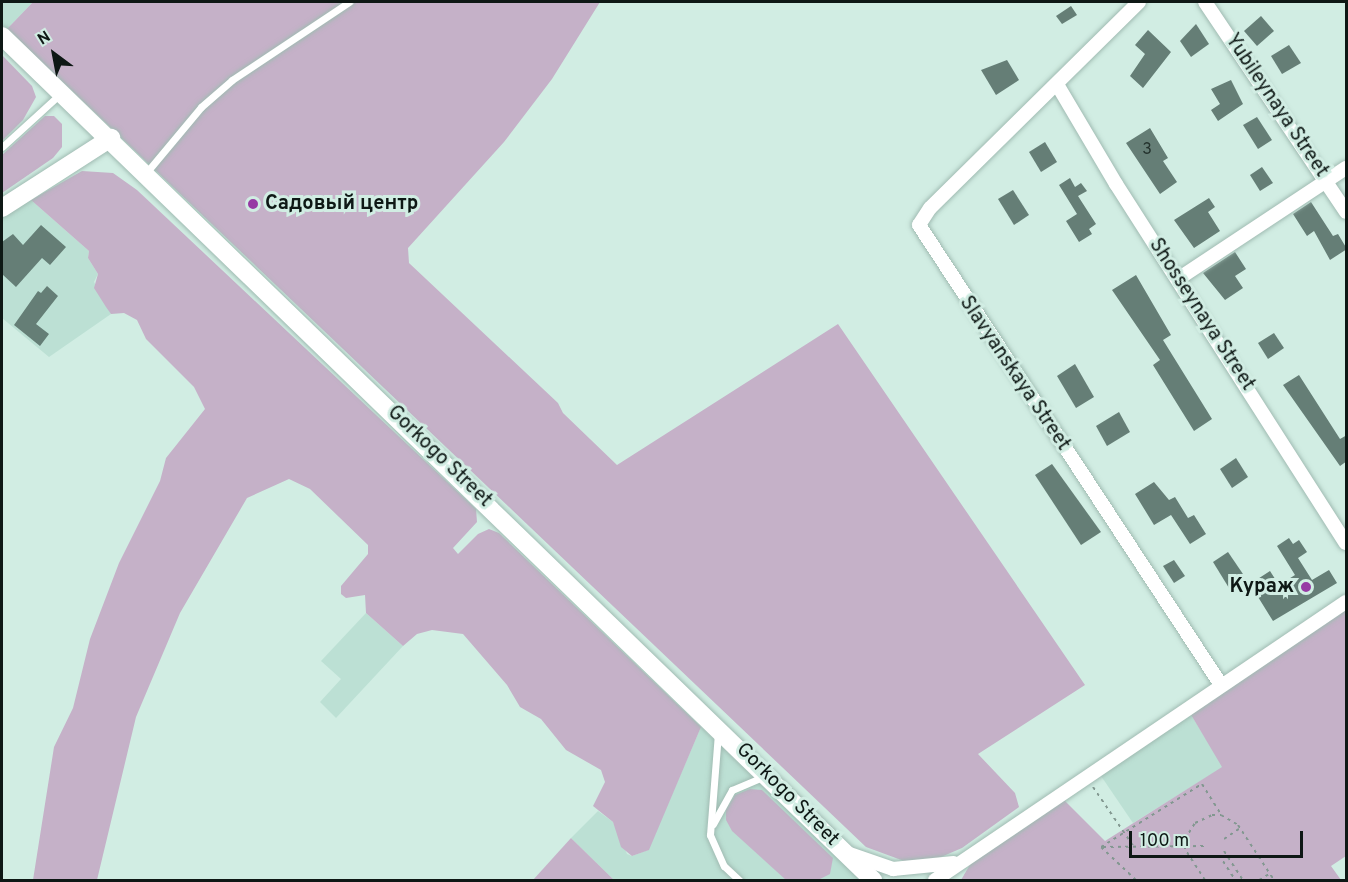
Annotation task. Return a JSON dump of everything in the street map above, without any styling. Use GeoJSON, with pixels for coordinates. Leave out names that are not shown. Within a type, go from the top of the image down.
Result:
{"type":"FeatureCollection","features":[{"type":"Feature","properties":{"kind":"main road","name":"Gorkogo Street"},"geometry":{"type":"LineString","coordinates":[[2,36],[111,138],[873,880]]}},
{"type":"Feature","properties":{"kind":"main road"},"geometry":{"type":"LineString","coordinates":[[2,208],[111,138]]}},
{"type":"Feature","properties":{"kind":"street"},"geometry":{"type":"LineString","coordinates":[[1058,86],[1139,2]]}},
{"type":"Feature","properties":{"kind":"street","name":"Yubileynaya Street"},"geometry":{"type":"LineString","coordinates":[[1205,2],[1347,212]]}},
{"type":"Feature","properties":{"kind":"street","name":"Shosseynaya Street"},"geometry":{"type":"LineString","coordinates":[[1058,86],[1347,543]]}},
{"type":"Feature","properties":{"kind":"street","name":"Slavyanskaya Street"},"geometry":{"type":"LineString","coordinates":[[1058,86],[930,208],[921,220],[921,232],[1221,685]]}},
{"type":"Feature","properties":{"kind":"street"},"geometry":{"type":"LineString","coordinates":[[1178,279],[1347,168]]}},
{"type":"Feature","properties":{"kind":"street"},"geometry":{"type":"LineString","coordinates":[[935,880],[1085,776],[1347,602]]}},
{"type":"Feature","properties":{"kind":"street"},"geometry":{"type":"LineString","coordinates":[[844,851],[893,869],[959,862]]}},
{"type":"Feature","properties":{"kind":"street"},"geometry":{"type":"LineString","coordinates":[[952,880],[959,862]]}},
{"type":"Feature","properties":{"kind":"lane"},"geometry":{"type":"LineString","coordinates":[[146,173],[201,107],[232,80],[349,2]]}},
{"type":"Feature","properties":{"kind":"lane"},"geometry":{"type":"LineString","coordinates":[[2,147],[62,93]]}},
{"type":"Feature","properties":{"kind":"lane"},"geometry":{"type":"LineString","coordinates":[[718,728],[710,835],[720,860],[740,880]]}},
{"type":"Feature","properties":{"kind":"lane"},"geometry":{"type":"LineString","coordinates":[[710,835],[717,812],[732,790],[753,778],[768,776]]}},
{"type":"Feature","properties":{"kind":"path"},"geometry":{"type":"LineString","coordinates":[[1085,776],[1134,847]]}},
{"type":"Feature","properties":{"kind":"path"},"geometry":{"type":"LineString","coordinates":[[1101,847],[1202,784],[1221,815],[1240,829],[1274,880]]}},
{"type":"Feature","properties":{"kind":"path"},"geometry":{"type":"LineString","coordinates":[[1185,846],[1195,823],[1203,818],[1221,815]]}},
{"type":"Feature","properties":{"kind":"path"},"geometry":{"type":"LineString","coordinates":[[1224,839],[1240,829]]}},
{"type":"Feature","properties":{"kind":"path"},"geometry":{"type":"LineString","coordinates":[[1185,846],[1205,880]]}},
{"type":"Feature","properties":{"kind":"path"},"geometry":{"type":"LineString","coordinates":[[1101,847],[1204,846]]}},
{"type":"Feature","properties":{"kind":"path"},"geometry":{"type":"LineString","coordinates":[[1101,847],[1136,880]]}},
{"type":"Feature","properties":{"kind":"path"},"geometry":{"type":"LineString","coordinates":[[1224,851],[1243,880]]}},
{"type":"Feature","properties":{"kind":"path"},"geometry":{"type":"LineString","coordinates":[[1219,855],[1235,880]]}},
{"type":"Feature","properties":{"kind":"path"},"geometry":{"type":"LineString","coordinates":[[1258,880],[1269,874]]}},
{"type":"Feature","properties":{"kind":"shaded area"},"geometry":{"type":"Polygon","coordinates":[[[2,2],[33,2],[7,29],[2,24],[2,2]]]}},
{"type":"Feature","properties":{"kind":"shaded area"},"geometry":{"type":"Polygon","coordinates":[[[33,2],[600,2],[552,79],[504,142],[408,248],[409,263],[558,403],[563,413],[617,465],[838,324],[1085,685],[978,754],[1015,793],[1019,807],[962,848],[934,860],[904,861],[866,847],[7,29],[33,2]]]}},
{"type":"Feature","properties":{"kind":"shaded area"},"geometry":{"type":"Polygon","coordinates":[[[2,55],[32,86],[36,97],[23,120],[2,141],[2,55]]]}},
{"type":"Feature","properties":{"kind":"shaded area"},"geometry":{"type":"Polygon","coordinates":[[[45,116],[54,116],[62,124],[62,147],[53,158],[2,193],[2,155],[45,116]]]}},
{"type":"Feature","properties":{"kind":"shaded area"},"geometry":{"type":"Polygon","coordinates":[[[82,171],[113,173],[137,190],[476,509],[477,522],[453,548],[458,554],[478,534],[489,529],[499,533],[701,727],[649,850],[632,856],[621,847],[613,822],[593,806],[605,782],[601,770],[566,750],[541,719],[520,707],[507,685],[463,634],[432,630],[417,634],[403,646],[366,613],[365,595],[346,598],[341,594],[341,586],[368,554],[368,545],[310,489],[289,479],[247,498],[180,613],[136,717],[97,880],[33,880],[54,747],[73,708],[90,639],[119,563],[160,481],[166,458],[205,409],[194,387],[146,339],[137,320],[124,313],[111,314],[94,288],[98,274],[88,258],[89,251],[31,200],[82,171]]]}},
{"type":"Feature","properties":{"kind":"shaded area"},"geometry":{"type":"Polygon","coordinates":[[[31,200],[89,251],[88,258],[98,274],[94,282],[111,314],[49,357],[2,318],[2,218],[31,200]]]}},
{"type":"Feature","properties":{"kind":"shaded area"},"geometry":{"type":"Polygon","coordinates":[[[1346,608],[1346,856],[1331,866],[1341,880],[961,880],[971,863],[1062,798],[1105,841],[1222,767],[1190,713],[1346,608]]]}},
{"type":"Feature","properties":{"kind":"shaded area"},"geometry":{"type":"Polygon","coordinates":[[[366,613],[403,646],[336,718],[320,702],[341,679],[321,661],[366,613]]]}},
{"type":"Feature","properties":{"kind":"shaded area"},"geometry":{"type":"Polygon","coordinates":[[[1190,713],[1223,767],[1133,823],[1099,773],[1190,713]]]}},
{"type":"Feature","properties":{"kind":"shaded area"},"geometry":{"type":"Polygon","coordinates":[[[701,727],[860,880],[614,880],[571,838],[598,811],[613,822],[627,854],[632,856],[648,850],[701,727]]]}},
{"type":"Feature","properties":{"kind":"shaded area"},"geometry":{"type":"Polygon","coordinates":[[[750,789],[762,790],[833,858],[830,874],[818,880],[786,880],[732,831],[726,820],[726,810],[735,795],[750,789]]]}},
{"type":"Feature","properties":{"kind":"shaded area"},"geometry":{"type":"Polygon","coordinates":[[[571,838],[614,880],[533,880],[571,838]]]}},
{"type":"Feature","properties":{"kind":"building"},"geometry":{"type":"Polygon","coordinates":[[[1071,6],[1077,15],[1062,24],[1056,16],[1071,6]]]}},
{"type":"Feature","properties":{"kind":"building"},"geometry":{"type":"Polygon","coordinates":[[[1261,16],[1274,31],[1257,46],[1244,31],[1261,16]]]}},
{"type":"Feature","properties":{"kind":"building"},"geometry":{"type":"Polygon","coordinates":[[[1196,24],[1209,44],[1191,57],[1180,41],[1196,24]]]}},
{"type":"Feature","properties":{"kind":"building"},"geometry":{"type":"Polygon","coordinates":[[[1148,30],[1171,52],[1143,88],[1130,76],[1145,54],[1135,45],[1148,30]]]}},
{"type":"Feature","properties":{"kind":"building"},"geometry":{"type":"Polygon","coordinates":[[[1289,45],[1301,63],[1282,74],[1271,56],[1289,45]]]}},
{"type":"Feature","properties":{"kind":"building"},"geometry":{"type":"Polygon","coordinates":[[[1007,60],[1019,80],[996,95],[981,70],[1007,60]]]}},
{"type":"Feature","properties":{"kind":"building"},"geometry":{"type":"Polygon","coordinates":[[[1231,80],[1243,104],[1218,121],[1211,110],[1220,104],[1211,89],[1231,80]]]}},
{"type":"Feature","properties":{"kind":"building"},"geometry":{"type":"Polygon","coordinates":[[[1257,117],[1272,140],[1258,149],[1243,125],[1257,117]]]}},
{"type":"Feature","properties":{"kind":"building"},"geometry":{"type":"Polygon","coordinates":[[[1150,128],[1168,158],[1163,161],[1177,182],[1160,194],[1126,143],[1150,128]]]}},
{"type":"Feature","properties":{"kind":"building"},"geometry":{"type":"Polygon","coordinates":[[[1045,142],[1057,162],[1041,172],[1029,152],[1045,142]]]}},
{"type":"Feature","properties":{"kind":"building"},"geometry":{"type":"Polygon","coordinates":[[[1262,167],[1273,183],[1260,191],[1250,175],[1262,167]]]}},
{"type":"Feature","properties":{"kind":"building"},"geometry":{"type":"Polygon","coordinates":[[[1070,178],[1075,187],[1081,183],[1087,191],[1078,196],[1096,224],[1089,229],[1092,234],[1079,242],[1066,221],[1077,214],[1059,185],[1070,178]]]}},
{"type":"Feature","properties":{"kind":"building"},"geometry":{"type":"Polygon","coordinates":[[[1013,190],[1029,215],[1014,225],[998,199],[1013,190]]]}},
{"type":"Feature","properties":{"kind":"building"},"geometry":{"type":"Polygon","coordinates":[[[1209,198],[1215,207],[1208,212],[1220,231],[1194,248],[1174,220],[1209,198]]]}},
{"type":"Feature","properties":{"kind":"building"},"geometry":{"type":"Polygon","coordinates":[[[1311,202],[1333,236],[1338,234],[1347,249],[1330,260],[1314,231],[1307,236],[1293,214],[1311,202]]]}},
{"type":"Feature","properties":{"kind":"building"},"geometry":{"type":"Polygon","coordinates":[[[41,225],[66,247],[50,265],[42,258],[16,287],[2,274],[2,242],[13,234],[23,245],[41,225]]]}},
{"type":"Feature","properties":{"kind":"building"},"geometry":{"type":"Polygon","coordinates":[[[1235,252],[1246,269],[1235,276],[1243,288],[1225,300],[1203,273],[1235,252]]]}},
{"type":"Feature","properties":{"kind":"building"},"geometry":{"type":"Polygon","coordinates":[[[1136,275],[1171,335],[1163,340],[1212,419],[1194,431],[1153,365],[1160,360],[1112,290],[1136,275]]]}},
{"type":"Feature","properties":{"kind":"building"},"geometry":{"type":"Polygon","coordinates":[[[47,286],[58,296],[36,324],[49,334],[40,346],[14,325],[38,291],[41,293],[47,286]]]}},
{"type":"Feature","properties":{"kind":"building"},"geometry":{"type":"Polygon","coordinates":[[[1274,333],[1284,348],[1268,359],[1258,343],[1274,333]]]}},
{"type":"Feature","properties":{"kind":"building"},"geometry":{"type":"Polygon","coordinates":[[[1075,364],[1094,397],[1076,408],[1057,376],[1075,364]]]}},
{"type":"Feature","properties":{"kind":"building"},"geometry":{"type":"Polygon","coordinates":[[[1299,375],[1340,439],[1347,435],[1347,461],[1340,466],[1283,385],[1299,375]]]}},
{"type":"Feature","properties":{"kind":"building"},"geometry":{"type":"Polygon","coordinates":[[[1119,412],[1130,432],[1107,446],[1096,426],[1119,412]]]}},
{"type":"Feature","properties":{"kind":"building"},"geometry":{"type":"Polygon","coordinates":[[[1236,458],[1248,477],[1232,488],[1220,469],[1236,458]]]}},
{"type":"Feature","properties":{"kind":"building"},"geometry":{"type":"Polygon","coordinates":[[[1052,464],[1101,532],[1081,545],[1035,475],[1052,464]]]}},
{"type":"Feature","properties":{"kind":"building"},"geometry":{"type":"Polygon","coordinates":[[[1154,482],[1169,500],[1175,497],[1188,518],[1194,515],[1206,534],[1190,544],[1171,515],[1154,525],[1135,494],[1154,482]]]}},
{"type":"Feature","properties":{"kind":"building"},"geometry":{"type":"Polygon","coordinates":[[[1289,538],[1293,544],[1299,540],[1307,552],[1298,558],[1312,580],[1329,570],[1337,583],[1273,621],[1250,584],[1270,571],[1279,585],[1295,575],[1277,546],[1289,538]]]}},
{"type":"Feature","properties":{"kind":"building"},"geometry":{"type":"Polygon","coordinates":[[[1228,552],[1245,577],[1229,588],[1213,562],[1228,552]]]}},
{"type":"Feature","properties":{"kind":"building"},"geometry":{"type":"Polygon","coordinates":[[[1174,560],[1185,576],[1174,583],[1163,566],[1174,560]]]}},
{"type":"Feature","properties":{"kind":"place","name":"Садовый центр"},"geometry":{"type":"Point","coordinates":[253,204]}},
{"type":"Feature","properties":{"kind":"place","name":"Кураж"},"geometry":{"type":"Point","coordinates":[1306,587]}}]}
